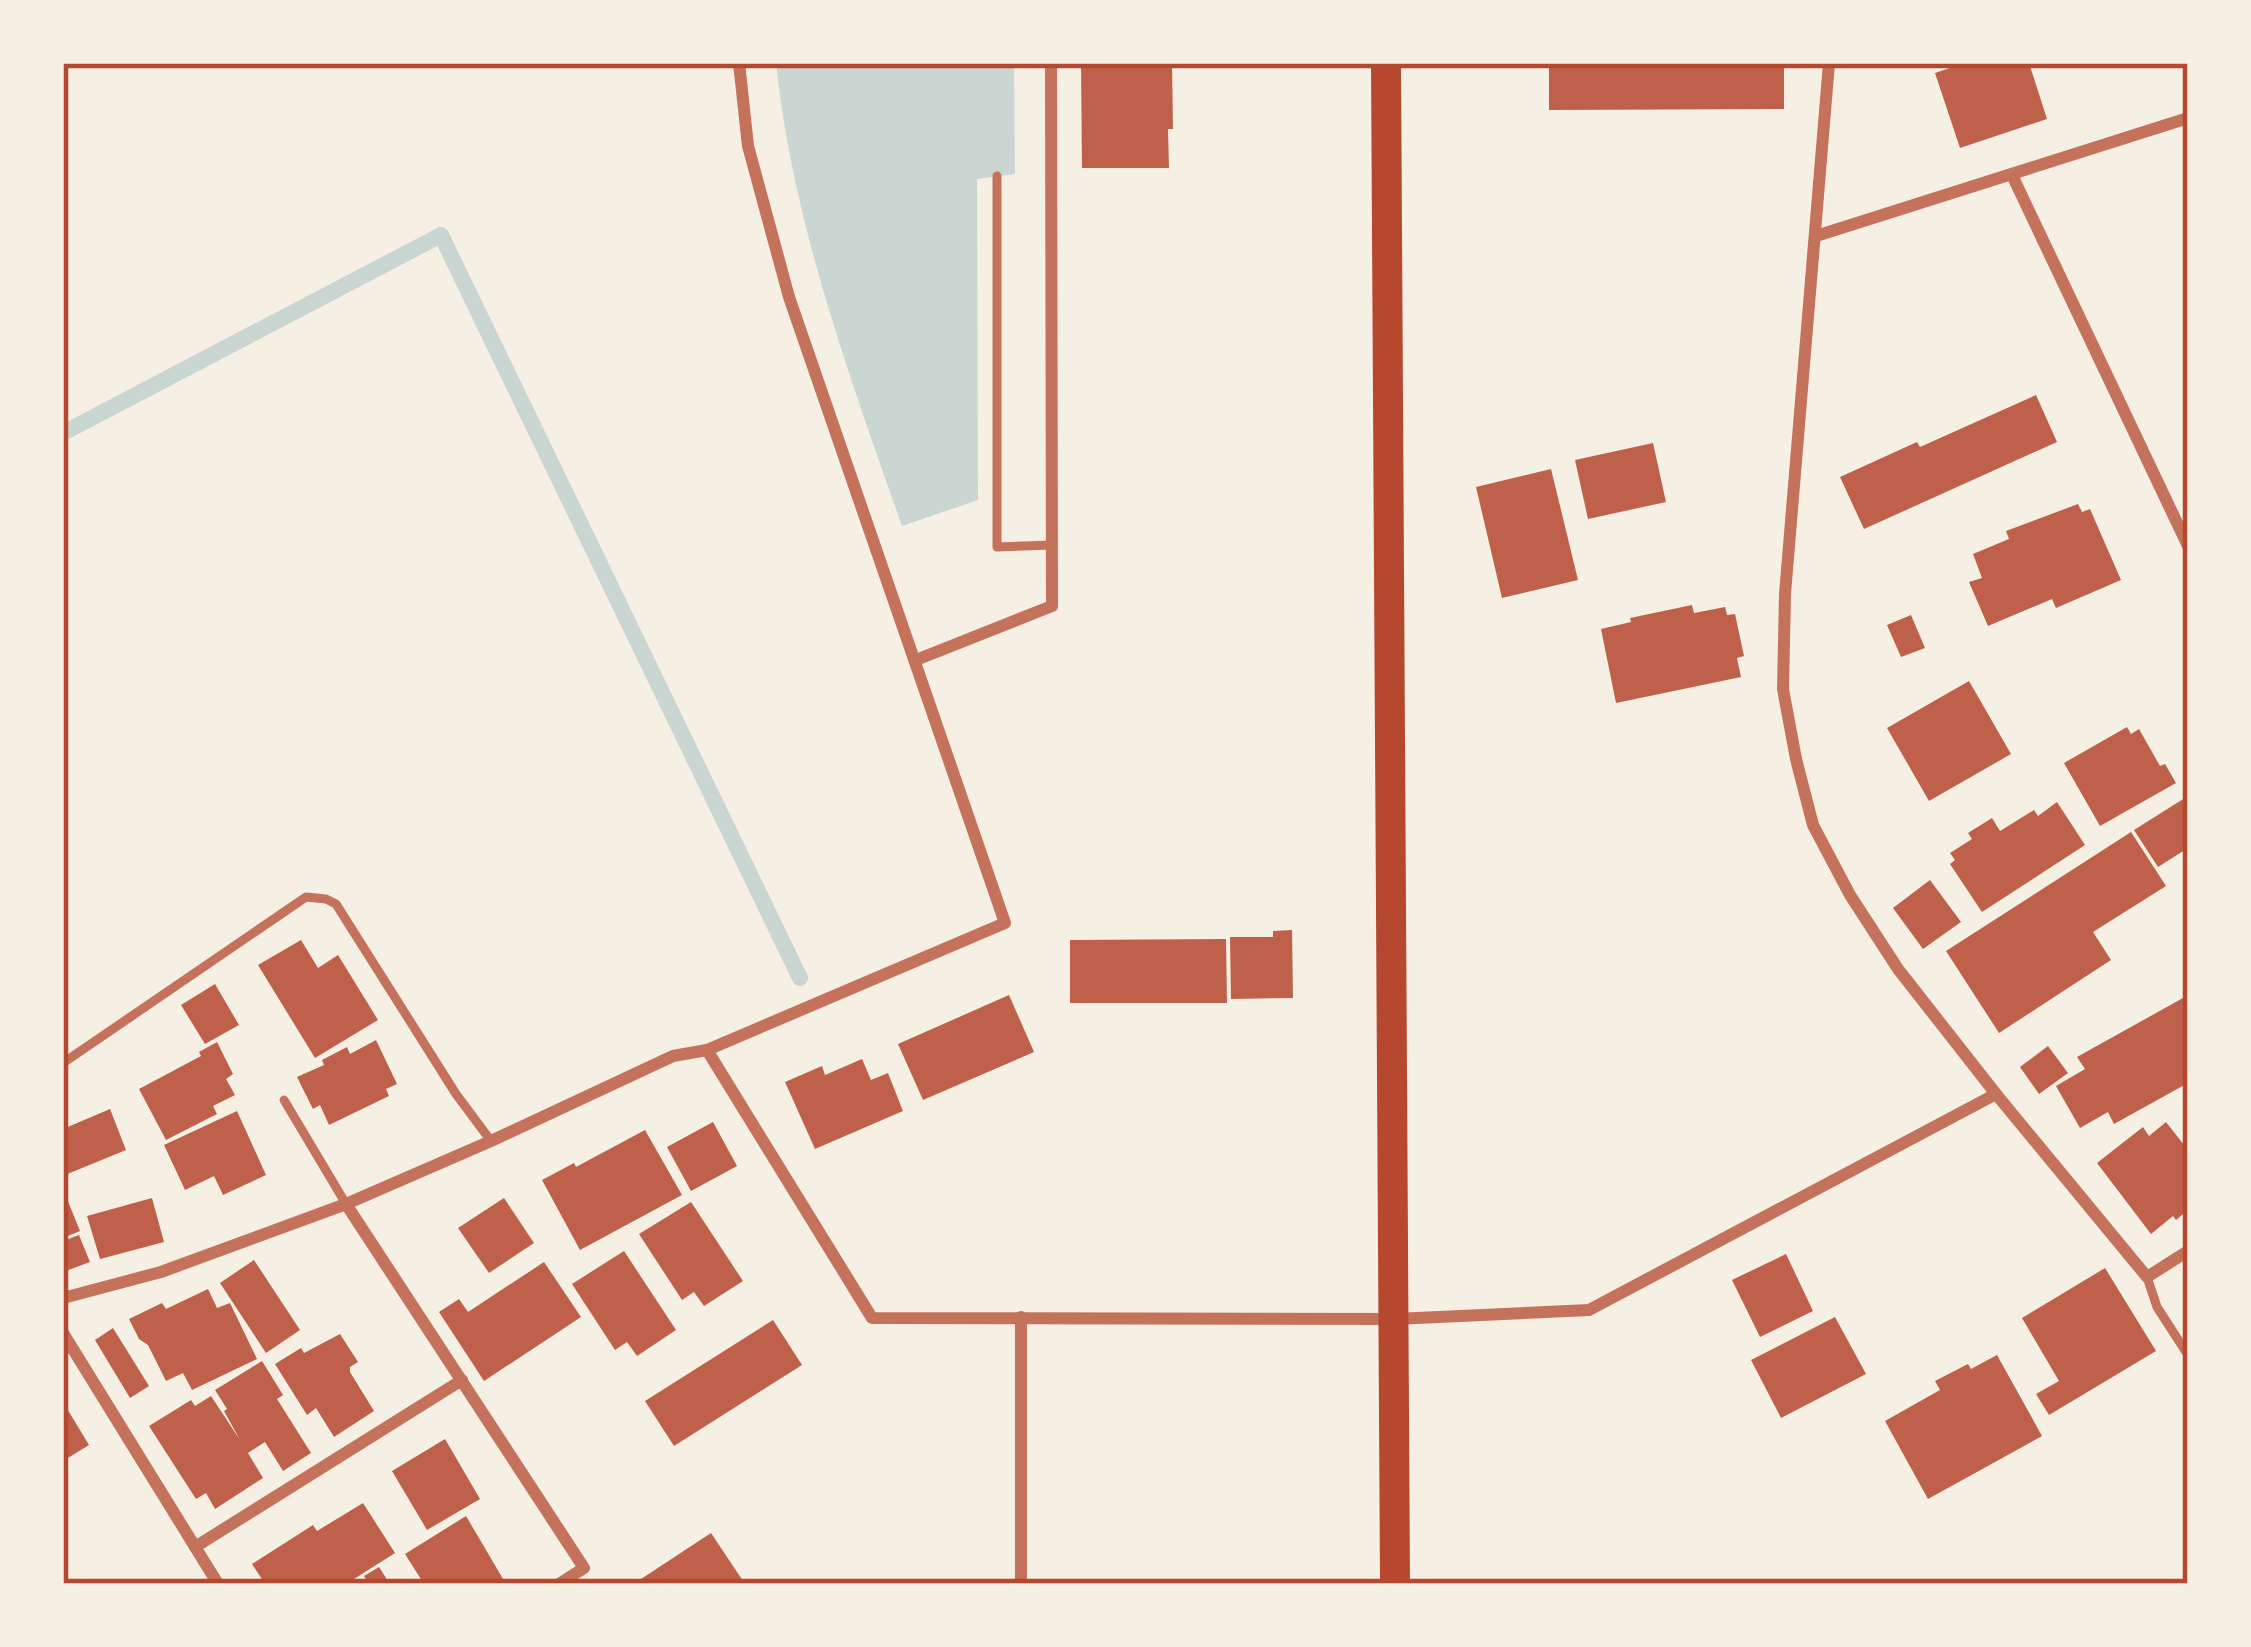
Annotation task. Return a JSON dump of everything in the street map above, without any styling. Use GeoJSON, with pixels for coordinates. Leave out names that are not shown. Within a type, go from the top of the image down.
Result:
{"type":"FeatureCollection","features":[{"type":"Feature","properties":{"kind":"main road"},"geometry":{"type":"LineString","coordinates":[[1386,63],[1395,1584]]}},
{"type":"Feature","properties":{"kind":"street"},"geometry":{"type":"LineString","coordinates":[[63,1298],[161,1272],[346,1204],[673,1056],[707,1050],[1005,923],[789,297],[748,146],[739,63]]}},
{"type":"Feature","properties":{"kind":"street"},"geometry":{"type":"LineString","coordinates":[[916,660],[1052,606],[1051,63]]}},
{"type":"Feature","properties":{"kind":"street"},"geometry":{"type":"LineString","coordinates":[[1829,63],[1784,594],[1783,688],[1814,825],[1850,895],[1898,968],[2147,1277],[2188,1252]]}},
{"type":"Feature","properties":{"kind":"street"},"geometry":{"type":"LineString","coordinates":[[1816,236],[2188,118]]}},
{"type":"Feature","properties":{"kind":"street"},"geometry":{"type":"LineString","coordinates":[[2012,175],[2184,529],[2188,546]]}},
{"type":"Feature","properties":{"kind":"street"},"geometry":{"type":"LineString","coordinates":[[707,1050],[872,1318],[1395,1319],[1589,1310],[1996,1094]]}},
{"type":"Feature","properties":{"kind":"street"},"geometry":{"type":"LineString","coordinates":[[346,1204],[584,1568],[559,1584]]}},
{"type":"Feature","properties":{"kind":"street"},"geometry":{"type":"LineString","coordinates":[[1021,1316],[1021,1584]]}},
{"type":"Feature","properties":{"kind":"street"},"geometry":{"type":"LineString","coordinates":[[63,1333],[218,1584]]}},
{"type":"Feature","properties":{"kind":"street"},"geometry":{"type":"LineString","coordinates":[[195,1547],[462,1381]]}},
{"type":"Feature","properties":{"kind":"lane"},"geometry":{"type":"LineString","coordinates":[[997,176],[997,547],[1052,545]]}},
{"type":"Feature","properties":{"kind":"lane"},"geometry":{"type":"LineString","coordinates":[[63,1063],[306,897],[326,899],[336,904],[491,1141]]}},
{"type":"Feature","properties":{"kind":"lane"},"geometry":{"type":"LineString","coordinates":[[284,1100],[346,1204]]}},
{"type":"Feature","properties":{"kind":"lane"},"geometry":{"type":"LineString","coordinates":[[2147,1277],[2157,1307],[2188,1354]]}},
{"type":"Feature","properties":{"kind":"shaded area"},"geometry":{"type":"Polygon","coordinates":[[[776,63],[1014,63],[1015,174],[977,179],[978,500],[902,526],[809,240],[776,63]]]}},
{"type":"Feature","properties":{"kind":"building"},"geometry":{"type":"Polygon","coordinates":[[[1081,63],[1172,63],[1169,168],[1082,168],[1081,63]]]}},
{"type":"Feature","properties":{"kind":"building"},"geometry":{"type":"Polygon","coordinates":[[[1549,63],[1784,63],[1784,109],[1549,110],[1549,63]]]}},
{"type":"Feature","properties":{"kind":"building"},"geometry":{"type":"Polygon","coordinates":[[[1964,63],[2029,63],[2047,119],[1960,148],[1935,73],[1964,63]]]}},
{"type":"Feature","properties":{"kind":"building"},"geometry":{"type":"Polygon","coordinates":[[[2036,395],[2057,442],[1864,529],[1840,477],[2036,395]]]}},
{"type":"Feature","properties":{"kind":"building"},"geometry":{"type":"Polygon","coordinates":[[[1653,443],[1666,502],[1588,519],[1575,460],[1653,443]]]}},
{"type":"Feature","properties":{"kind":"building"},"geometry":{"type":"Polygon","coordinates":[[[1551,469],[1578,580],[1502,598],[1476,487],[1551,469]]]}},
{"type":"Feature","properties":{"kind":"building"},"geometry":{"type":"Polygon","coordinates":[[[2078,504],[2082,512],[2090,509],[2121,580],[2056,608],[2052,599],[1988,626],[1969,582],[1982,578],[1973,554],[2009,539],[2006,531],[2078,504]]]}},
{"type":"Feature","properties":{"kind":"building"},"geometry":{"type":"Polygon","coordinates":[[[1692,605],[1694,613],[1725,607],[1727,615],[1735,614],[1744,656],[1737,658],[1741,677],[1616,703],[1601,629],[1692,605]]]}},
{"type":"Feature","properties":{"kind":"building"},"geometry":{"type":"Polygon","coordinates":[[[1911,615],[1925,648],[1901,657],[1887,625],[1911,615]]]}},
{"type":"Feature","properties":{"kind":"building"},"geometry":{"type":"Polygon","coordinates":[[[1969,681],[2011,754],[1929,801],[1887,728],[1969,681]]]}},
{"type":"Feature","properties":{"kind":"building"},"geometry":{"type":"Polygon","coordinates":[[[2127,727],[2131,734],[2139,729],[2176,783],[2100,826],[2064,763],[2127,727]]]}},
{"type":"Feature","properties":{"kind":"building"},"geometry":{"type":"Polygon","coordinates":[[[2188,796],[2188,848],[2158,867],[2134,830],[2188,796]]]}},
{"type":"Feature","properties":{"kind":"building"},"geometry":{"type":"Polygon","coordinates":[[[2057,802],[2085,845],[1982,912],[1950,864],[1955,860],[1950,853],[1972,839],[1968,833],[1992,818],[2000,831],[2034,810],[2038,816],[2057,802]]]}},
{"type":"Feature","properties":{"kind":"building"},"geometry":{"type":"Polygon","coordinates":[[[2131,832],[2166,886],[2093,932],[2111,960],[1999,1033],[1946,951],[2131,832]]]}},
{"type":"Feature","properties":{"kind":"building"},"geometry":{"type":"Polygon","coordinates":[[[1930,880],[1961,922],[1923,949],[1893,908],[1930,880]]]}},
{"type":"Feature","properties":{"kind":"building"},"geometry":{"type":"Polygon","coordinates":[[[1292,930],[1293,998],[1231,999],[1230,937],[1273,937],[1273,931],[1292,930]]]}},
{"type":"Feature","properties":{"kind":"building"},"geometry":{"type":"Polygon","coordinates":[[[1226,939],[1227,1003],[1070,1003],[1070,940],[1226,939]]]}},
{"type":"Feature","properties":{"kind":"building"},"geometry":{"type":"Polygon","coordinates":[[[301,940],[318,968],[338,955],[378,1020],[315,1058],[258,965],[301,940]]]}},
{"type":"Feature","properties":{"kind":"building"},"geometry":{"type":"Polygon","coordinates":[[[215,984],[239,1025],[205,1044],[181,1005],[215,984]]]}},
{"type":"Feature","properties":{"kind":"building"},"geometry":{"type":"Polygon","coordinates":[[[1009,995],[1034,1052],[923,1100],[898,1044],[1009,995]]]}},
{"type":"Feature","properties":{"kind":"building"},"geometry":{"type":"Polygon","coordinates":[[[2183,998],[2188,1007],[2188,1083],[2114,1124],[2108,1112],[2080,1128],[2056,1086],[2085,1069],[2077,1057],[2183,998]]]}},
{"type":"Feature","properties":{"kind":"building"},"geometry":{"type":"Polygon","coordinates":[[[376,1040],[397,1084],[386,1089],[389,1096],[329,1125],[320,1105],[313,1109],[297,1077],[324,1065],[322,1060],[347,1047],[350,1054],[376,1040]]]}},
{"type":"Feature","properties":{"kind":"building"},"geometry":{"type":"Polygon","coordinates":[[[217,1042],[233,1074],[226,1079],[235,1095],[213,1106],[217,1114],[166,1140],[139,1089],[201,1056],[199,1052],[217,1042]]]}},
{"type":"Feature","properties":{"kind":"building"},"geometry":{"type":"Polygon","coordinates":[[[2048,1046],[2068,1073],[2039,1094],[2020,1067],[2048,1046]]]}},
{"type":"Feature","properties":{"kind":"building"},"geometry":{"type":"Polygon","coordinates":[[[862,1059],[871,1080],[888,1073],[903,1111],[815,1149],[785,1082],[822,1066],[825,1075],[862,1059]]]}},
{"type":"Feature","properties":{"kind":"building"},"geometry":{"type":"Polygon","coordinates":[[[110,1109],[126,1150],[65,1175],[63,1129],[110,1109]]]}},
{"type":"Feature","properties":{"kind":"building"},"geometry":{"type":"Polygon","coordinates":[[[237,1111],[266,1175],[223,1195],[214,1176],[185,1190],[164,1145],[237,1111]]]}},
{"type":"Feature","properties":{"kind":"building"},"geometry":{"type":"Polygon","coordinates":[[[713,1122],[737,1166],[691,1191],[667,1147],[713,1122]]]}},
{"type":"Feature","properties":{"kind":"building"},"geometry":{"type":"Polygon","coordinates":[[[2166,1122],[2188,1150],[2188,1210],[2151,1234],[2097,1163],[2143,1127],[2149,1136],[2166,1122]]]}},
{"type":"Feature","properties":{"kind":"building"},"geometry":{"type":"Polygon","coordinates":[[[645,1130],[682,1195],[580,1250],[542,1180],[645,1130]]]}},
{"type":"Feature","properties":{"kind":"building"},"geometry":{"type":"Polygon","coordinates":[[[63,1189],[80,1231],[63,1238],[63,1189]]]}},
{"type":"Feature","properties":{"kind":"building"},"geometry":{"type":"Polygon","coordinates":[[[152,1198],[164,1242],[100,1259],[87,1216],[152,1198]]]}},
{"type":"Feature","properties":{"kind":"building"},"geometry":{"type":"Polygon","coordinates":[[[504,1198],[534,1243],[489,1273],[458,1228],[504,1198]]]}},
{"type":"Feature","properties":{"kind":"building"},"geometry":{"type":"Polygon","coordinates":[[[691,1202],[743,1281],[704,1306],[694,1292],[682,1300],[639,1234],[691,1202]]]}},
{"type":"Feature","properties":{"kind":"building"},"geometry":{"type":"Polygon","coordinates":[[[79,1235],[90,1262],[63,1272],[63,1241],[79,1235]]]}},
{"type":"Feature","properties":{"kind":"building"},"geometry":{"type":"Polygon","coordinates":[[[624,1251],[676,1330],[637,1356],[627,1342],[615,1350],[572,1284],[624,1251]]]}},
{"type":"Feature","properties":{"kind":"building"},"geometry":{"type":"Polygon","coordinates":[[[1786,1254],[1813,1311],[1760,1337],[1732,1280],[1786,1254]]]}},
{"type":"Feature","properties":{"kind":"building"},"geometry":{"type":"Polygon","coordinates":[[[254,1260],[300,1330],[266,1353],[220,1283],[254,1260]]]}},
{"type":"Feature","properties":{"kind":"building"},"geometry":{"type":"Polygon","coordinates":[[[544,1262],[581,1317],[484,1381],[439,1312],[459,1299],[468,1312],[544,1262]]]}},
{"type":"Feature","properties":{"kind":"building"},"geometry":{"type":"Polygon","coordinates":[[[2105,1268],[2156,1351],[2049,1415],[2036,1394],[2059,1381],[2022,1318],[2105,1268]]]}},
{"type":"Feature","properties":{"kind":"building"},"geometry":{"type":"Polygon","coordinates":[[[208,1289],[217,1308],[230,1303],[257,1359],[192,1390],[183,1373],[166,1381],[129,1319],[162,1303],[166,1309],[208,1289]]]}},
{"type":"Feature","properties":{"kind":"building"},"geometry":{"type":"Polygon","coordinates":[[[1835,1317],[1866,1374],[1781,1418],[1751,1360],[1835,1317]]]}},
{"type":"Feature","properties":{"kind":"building"},"geometry":{"type":"Polygon","coordinates":[[[773,1320],[802,1365],[674,1446],[645,1401],[773,1320]]]}},
{"type":"Feature","properties":{"kind":"building"},"geometry":{"type":"Polygon","coordinates":[[[113,1328],[149,1386],[130,1398],[95,1340],[113,1328]]]}},
{"type":"Feature","properties":{"kind":"building"},"geometry":{"type":"Polygon","coordinates":[[[340,1334],[358,1362],[350,1372],[374,1411],[334,1437],[316,1408],[307,1415],[275,1364],[301,1348],[304,1353],[340,1334]]]}},
{"type":"Feature","properties":{"kind":"building"},"geometry":{"type":"Polygon","coordinates":[[[1997,1355],[2042,1436],[1928,1499],[1885,1421],[1940,1390],[1935,1381],[1997,1355]]]}},
{"type":"Feature","properties":{"kind":"building"},"geometry":{"type":"Polygon","coordinates":[[[262,1361],[283,1395],[277,1399],[311,1453],[283,1471],[265,1442],[248,1453],[263,1478],[215,1509],[206,1493],[196,1499],[149,1426],[191,1400],[195,1406],[211,1396],[240,1440],[215,1390],[262,1361]]]}},
{"type":"Feature","properties":{"kind":"building"},"geometry":{"type":"Polygon","coordinates":[[[63,1402],[89,1445],[63,1461],[63,1402]]]}},
{"type":"Feature","properties":{"kind":"building"},"geometry":{"type":"Polygon","coordinates":[[[445,1439],[480,1499],[427,1530],[392,1471],[445,1439]]]}},
{"type":"Feature","properties":{"kind":"building"},"geometry":{"type":"Polygon","coordinates":[[[363,1503],[395,1553],[346,1584],[265,1584],[252,1564],[313,1525],[317,1531],[363,1503]]]}},
{"type":"Feature","properties":{"kind":"building"},"geometry":{"type":"Polygon","coordinates":[[[466,1516],[506,1584],[424,1584],[405,1554],[466,1516]]]}},
{"type":"Feature","properties":{"kind":"building"},"geometry":{"type":"Polygon","coordinates":[[[711,1533],[745,1584],[640,1584],[638,1581],[711,1533]]]}},
{"type":"Feature","properties":{"kind":"building"},"geometry":{"type":"Polygon","coordinates":[[[379,1567],[390,1584],[369,1584],[364,1576],[379,1567]]]}},
{"type":"Feature","properties":{"kind":"waterway"},"geometry":{"type":"LineString","coordinates":[[63,433],[441,235],[800,978]]}}]}
